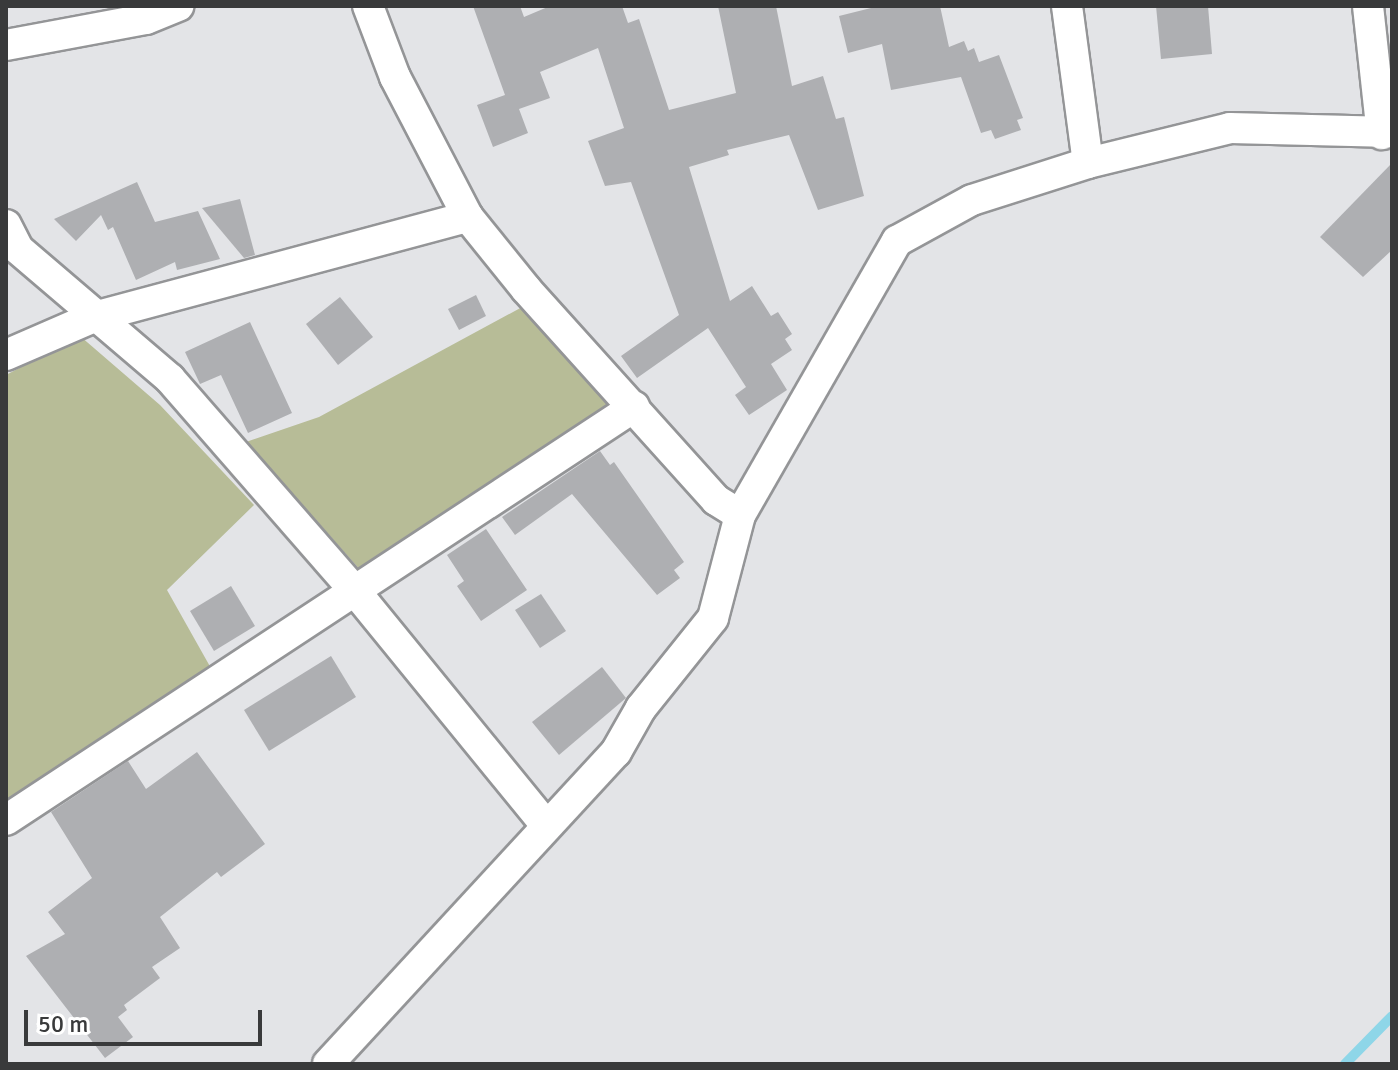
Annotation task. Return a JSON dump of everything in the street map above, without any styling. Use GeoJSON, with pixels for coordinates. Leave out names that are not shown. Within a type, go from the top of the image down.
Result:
{"type":"FeatureCollection","features":[{"type":"Feature","properties":{"kind":"street"},"geometry":{"type":"LineString","coordinates":[[6,45],[146,19],[179,6]]}},
{"type":"Feature","properties":{"kind":"street"},"geometry":{"type":"LineString","coordinates":[[368,6],[395,77],[468,217],[526,289],[716,500],[740,515]]}},
{"type":"Feature","properties":{"kind":"street"},"geometry":{"type":"LineString","coordinates":[[1067,6],[1088,163]]}},
{"type":"Feature","properties":{"kind":"street"},"geometry":{"type":"LineString","coordinates":[[328,1064],[545,824],[616,752],[641,708],[713,618],[740,515],[897,241],[972,200],[1088,163],[1230,128],[1387,133],[1368,6]]}},
{"type":"Feature","properties":{"kind":"street"},"geometry":{"type":"LineString","coordinates":[[6,355],[94,317],[468,217]]}},
{"type":"Feature","properties":{"kind":"street"},"geometry":{"type":"LineString","coordinates":[[6,225],[18,249],[170,379],[355,591],[545,824]]}},
{"type":"Feature","properties":{"kind":"street"},"geometry":{"type":"LineString","coordinates":[[6,820],[634,407]]}},
{"type":"Feature","properties":{"kind":"green space"},"geometry":{"type":"Polygon","coordinates":[[[524,306],[616,409],[362,572],[246,442],[319,417],[524,306]]]}},
{"type":"Feature","properties":{"kind":"green space"},"geometry":{"type":"Polygon","coordinates":[[[80,336],[160,405],[254,505],[167,590],[212,670],[6,803],[6,375],[80,336]]]}},
{"type":"Feature","properties":{"kind":"building"},"geometry":{"type":"Polygon","coordinates":[[[473,6],[520,6],[524,17],[550,6],[622,6],[628,23],[639,19],[669,110],[736,93],[718,6],[776,6],[792,86],[823,76],[836,119],[844,117],[864,196],[818,210],[789,135],[727,150],[729,155],[689,167],[730,301],[752,286],[771,316],[778,312],[792,334],[785,339],[792,350],[771,364],[787,390],[749,415],[735,395],[746,387],[708,328],[637,378],[621,356],[679,315],[631,182],[605,186],[588,141],[624,128],[598,48],[540,72],[550,98],[519,109],[528,133],[493,147],[477,105],[505,95],[473,6]]]}},
{"type":"Feature","properties":{"kind":"building"},"geometry":{"type":"Polygon","coordinates":[[[879,6],[940,6],[949,47],[964,41],[968,51],[974,48],[979,62],[999,55],[1023,118],[1017,120],[1021,130],[995,139],[991,130],[981,133],[961,77],[891,90],[882,44],[848,53],[839,16],[879,6]]]}},
{"type":"Feature","properties":{"kind":"building"},"geometry":{"type":"Polygon","coordinates":[[[1156,6],[1208,6],[1212,54],[1161,59],[1156,6]]]}},
{"type":"Feature","properties":{"kind":"building"},"geometry":{"type":"Polygon","coordinates":[[[1392,163],[1392,250],[1363,277],[1320,237],[1392,163]]]}},
{"type":"Feature","properties":{"kind":"building"},"geometry":{"type":"Polygon","coordinates":[[[137,182],[155,222],[198,211],[220,259],[177,270],[175,262],[136,280],[113,227],[108,230],[101,215],[76,241],[54,219],[137,182]]]}},
{"type":"Feature","properties":{"kind":"building"},"geometry":{"type":"Polygon","coordinates":[[[240,199],[255,255],[244,258],[202,208],[240,199]]]}},
{"type":"Feature","properties":{"kind":"building"},"geometry":{"type":"Polygon","coordinates":[[[476,295],[486,316],[459,330],[448,309],[476,295]]]}},
{"type":"Feature","properties":{"kind":"building"},"geometry":{"type":"Polygon","coordinates":[[[340,297],[373,337],[338,365],[306,324],[340,297]]]}},
{"type":"Feature","properties":{"kind":"building"},"geometry":{"type":"Polygon","coordinates":[[[250,322],[292,413],[248,433],[221,375],[200,384],[185,352],[250,322]]]}},
{"type":"Feature","properties":{"kind":"building"},"geometry":{"type":"Polygon","coordinates":[[[600,451],[610,465],[614,462],[684,562],[674,570],[680,578],[657,595],[572,494],[515,535],[502,517],[600,451]]]}},
{"type":"Feature","properties":{"kind":"building"},"geometry":{"type":"Polygon","coordinates":[[[486,529],[527,590],[481,621],[457,586],[464,581],[447,555],[486,529]]]}},
{"type":"Feature","properties":{"kind":"building"},"geometry":{"type":"Polygon","coordinates":[[[231,586],[255,626],[214,651],[190,611],[231,586]]]}},
{"type":"Feature","properties":{"kind":"building"},"geometry":{"type":"Polygon","coordinates":[[[541,594],[566,631],[540,648],[515,610],[541,594]]]}},
{"type":"Feature","properties":{"kind":"building"},"geometry":{"type":"Polygon","coordinates":[[[331,656],[356,697],[269,751],[244,710],[331,656]]]}},
{"type":"Feature","properties":{"kind":"building"},"geometry":{"type":"Polygon","coordinates":[[[602,667],[626,698],[559,755],[532,722],[602,667]]]}},
{"type":"Feature","properties":{"kind":"building"},"geometry":{"type":"Polygon","coordinates":[[[197,752],[265,844],[221,877],[217,872],[160,917],[180,948],[152,967],[160,978],[124,1005],[127,1010],[118,1017],[133,1037],[105,1058],[26,956],[65,934],[48,912],[92,878],[51,812],[128,761],[146,789],[197,752]]]}},
{"type":"Feature","properties":{"kind":"waterway"},"geometry":{"type":"LineString","coordinates":[[1345,1064],[1392,1016]]}}]}
